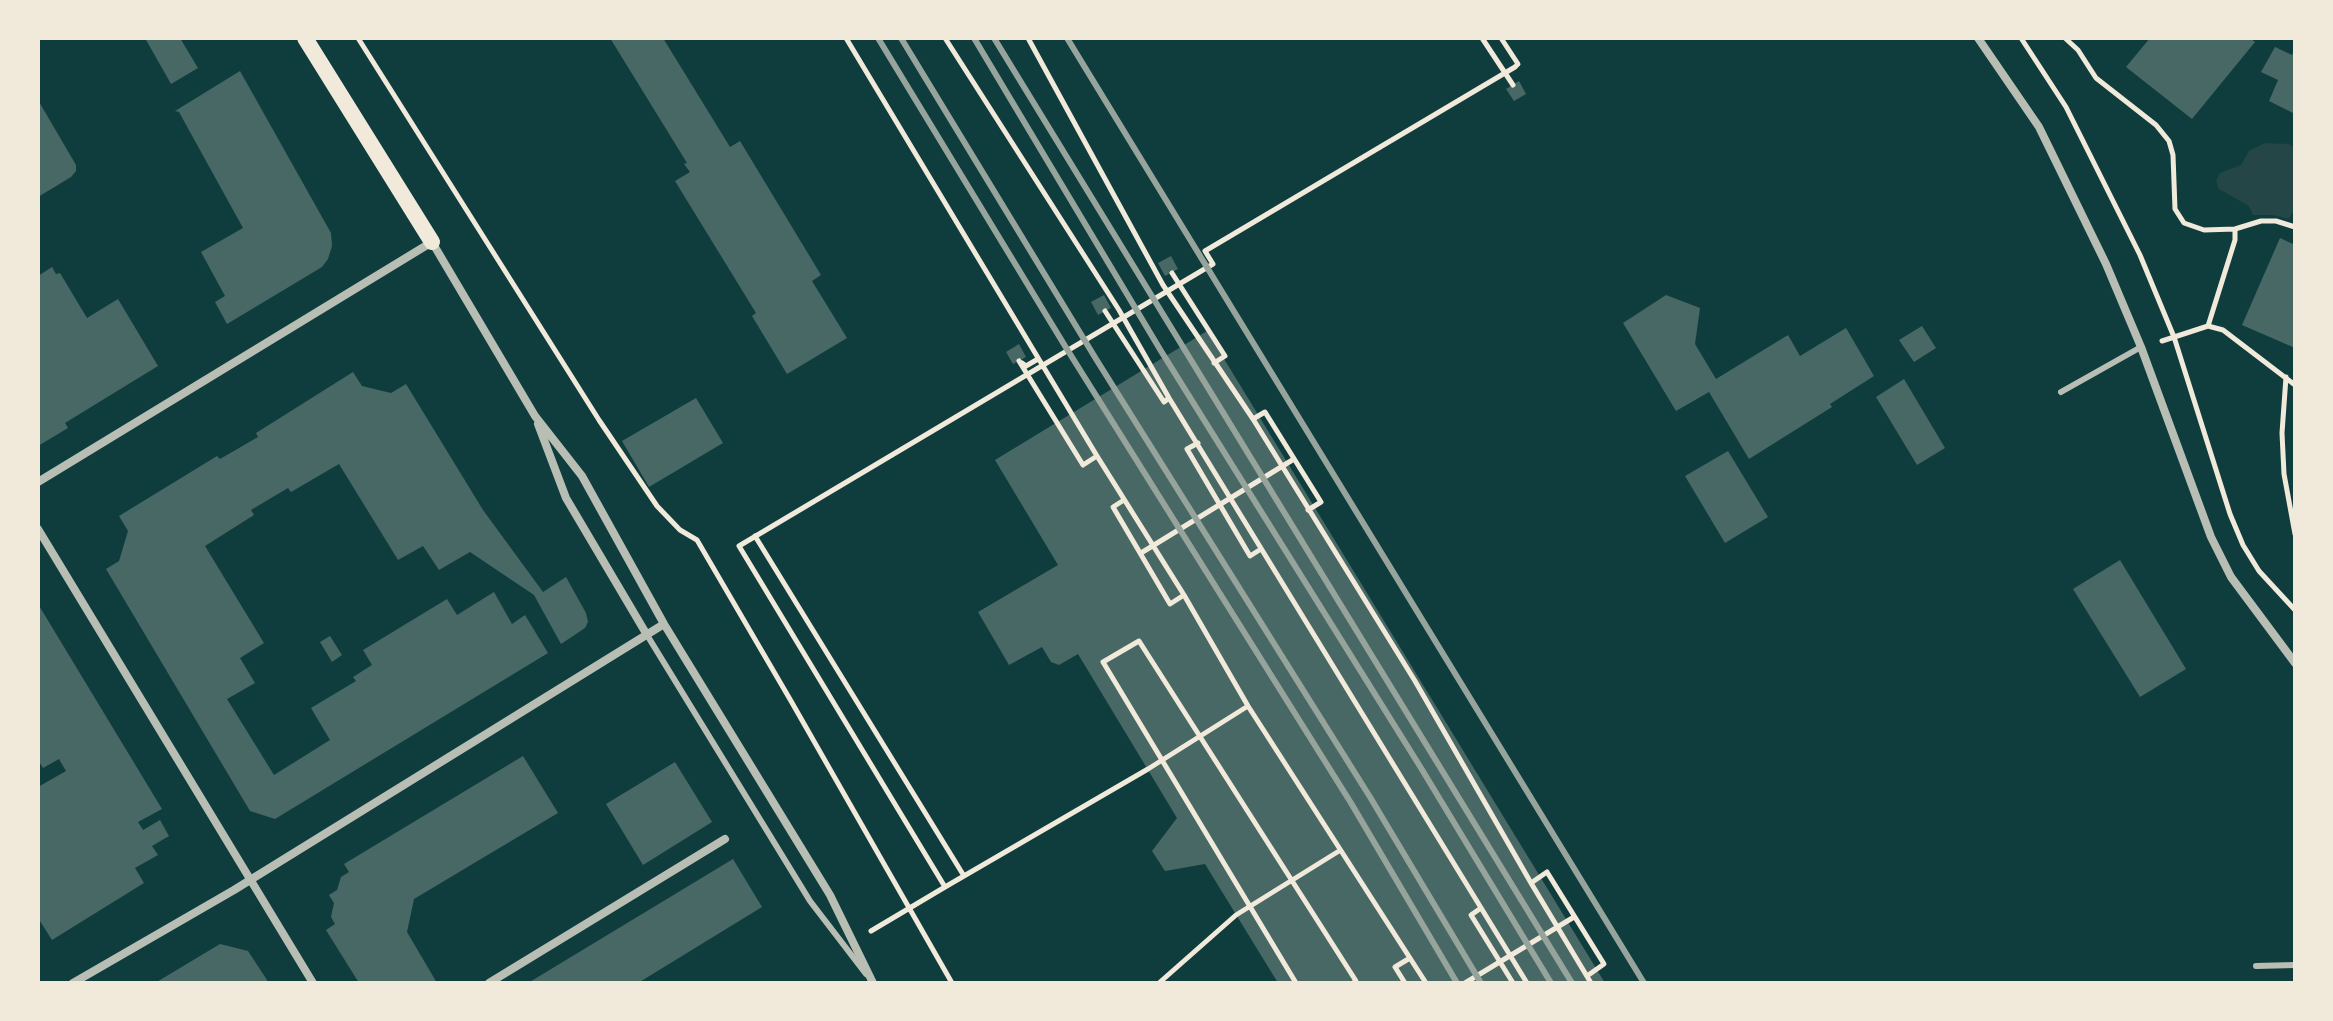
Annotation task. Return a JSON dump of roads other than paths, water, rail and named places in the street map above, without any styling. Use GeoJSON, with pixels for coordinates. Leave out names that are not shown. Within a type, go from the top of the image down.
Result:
{"type":"FeatureCollection","features":[{"type":"Feature","properties":{"kind":"main road"},"geometry":{"type":"LineString","coordinates":[[305,38],[432,242]]}},
{"type":"Feature","properties":{"kind":"street"},"geometry":{"type":"LineString","coordinates":[[1978,38],[2039,127],[2106,264],[2141,347],[2211,537],[2231,577],[2295,663]]}},
{"type":"Feature","properties":{"kind":"street"},"geometry":{"type":"LineString","coordinates":[[38,482],[432,242],[535,416],[582,476],[664,624],[830,895],[873,983]]}},
{"type":"Feature","properties":{"kind":"street"},"geometry":{"type":"LineString","coordinates":[[535,416],[566,498],[647,635]]}},
{"type":"Feature","properties":{"kind":"street"},"geometry":{"type":"LineString","coordinates":[[38,529],[313,983]]}},
{"type":"Feature","properties":{"kind":"street"},"geometry":{"type":"LineString","coordinates":[[73,983],[251,880],[664,624]]}},
{"type":"Feature","properties":{"kind":"street"},"geometry":{"type":"LineString","coordinates":[[489,983],[725,839]]}},
{"type":"Feature","properties":{"kind":"lane"},"geometry":{"type":"LineString","coordinates":[[2061,392],[2141,347]]}},
{"type":"Feature","properties":{"kind":"lane"},"geometry":{"type":"LineString","coordinates":[[647,635],[810,901],[873,983]]}},
{"type":"Feature","properties":{"kind":"lane"},"geometry":{"type":"LineString","coordinates":[[2256,966],[2295,965]]}},
{"type":"Feature","properties":{"kind":"railway"},"geometry":{"type":"LineString","coordinates":[[878,38],[1065,346],[1351,803],[1457,983]]}},
{"type":"Feature","properties":{"kind":"railway"},"geometry":{"type":"LineString","coordinates":[[901,38],[1096,359],[1370,797],[1481,983]]}},
{"type":"Feature","properties":{"kind":"railway"},"geometry":{"type":"LineString","coordinates":[[974,38],[1161,351],[1551,983]]}},
{"type":"Feature","properties":{"kind":"railway"},"geometry":{"type":"LineString","coordinates":[[994,38],[1572,983]]}},
{"type":"Feature","properties":{"kind":"railway"},"geometry":{"type":"LineString","coordinates":[[1067,38],[1644,983]]}}]}
